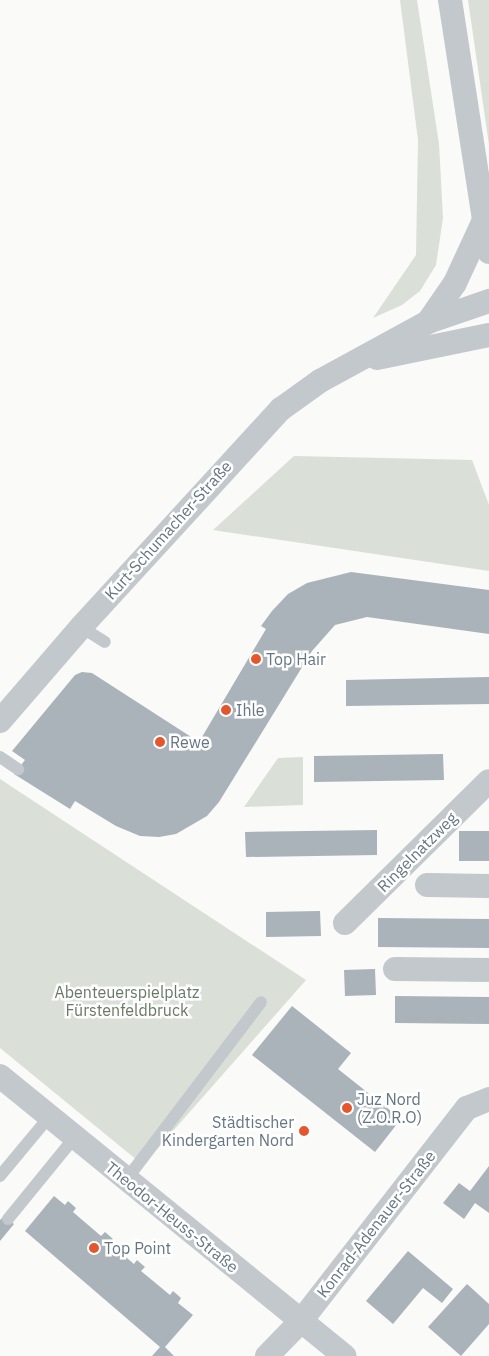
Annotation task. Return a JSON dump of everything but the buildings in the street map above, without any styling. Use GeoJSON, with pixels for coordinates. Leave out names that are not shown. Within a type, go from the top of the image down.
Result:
{"type":"FeatureCollection","features":[{"type":"Feature","properties":{"kind":"street"},"geometry":{"type":"LineString","coordinates":[[450,0],[489,252]]}},
{"type":"Feature","properties":{"kind":"street","name":"Kurt-Schumacher-Straße"},"geometry":{"type":"LineString","coordinates":[[428,322],[455,283],[485,218]]}},
{"type":"Feature","properties":{"kind":"street","name":"Kurt-Schumacher-Straße"},"geometry":{"type":"LineString","coordinates":[[0,720],[81,627],[268,422],[320,381],[428,322],[489,301]]}},
{"type":"Feature","properties":{"kind":"street","name":"Kurt-Schumacher-Straße"},"geometry":{"type":"LineString","coordinates":[[356,362],[489,335]]}},
{"type":"Feature","properties":{"kind":"street","name":"Ringelnatzweg"},"geometry":{"type":"LineString","coordinates":[[345,923],[489,781]]}},
{"type":"Feature","properties":{"kind":"street"},"geometry":{"type":"LineString","coordinates":[[427,885],[489,886]]}},
{"type":"Feature","properties":{"kind":"street"},"geometry":{"type":"LineString","coordinates":[[395,969],[489,970]]}},
{"type":"Feature","properties":{"kind":"street","name":"Theodor-Heuss-Straße"},"geometry":{"type":"LineString","coordinates":[[0,1076],[74,1138],[345,1356]]}},
{"type":"Feature","properties":{"kind":"street","name":"Konrad-Adenauer-Straße"},"geometry":{"type":"LineString","coordinates":[[267,1356],[301,1320],[467,1108],[489,1099]]}},
{"type":"Feature","properties":{"kind":"lane"},"geometry":{"type":"LineString","coordinates":[[81,627],[105,642]]}},
{"type":"Feature","properties":{"kind":"lane"},"geometry":{"type":"LineString","coordinates":[[0,757],[18,769]]}},
{"type":"Feature","properties":{"kind":"lane"},"geometry":{"type":"LineString","coordinates":[[126,1180],[261,1002]]}},
{"type":"Feature","properties":{"kind":"lane"},"geometry":{"type":"LineString","coordinates":[[0,1176],[49,1117]]}},
{"type":"Feature","properties":{"kind":"lane"},"geometry":{"type":"LineString","coordinates":[[8,1220],[74,1138]]}},
{"type":"Feature","properties":{"kind":"green space"},"geometry":{"type":"Polygon","coordinates":[[[400,0],[417,0],[439,144],[443,218],[436,265],[420,291],[402,305],[373,318],[416,255],[418,140],[400,0]]]}},
{"type":"Feature","properties":{"kind":"green space"},"geometry":{"type":"Polygon","coordinates":[[[468,0],[489,0],[489,145],[468,0]]]}},
{"type":"Feature","properties":{"kind":"green space"},"geometry":{"type":"Polygon","coordinates":[[[294,456],[472,460],[489,505],[489,571],[213,530],[294,456]]]}},
{"type":"Feature","properties":{"kind":"green space"},"geometry":{"type":"Polygon","coordinates":[[[303,757],[303,805],[244,807],[278,758],[303,757]]]}},
{"type":"Feature","properties":{"kind":"green space","name":"Abenteuerspielplatz Fürstenfeldbruck"},"geometry":{"type":"Polygon","coordinates":[[[0,779],[306,980],[143,1165],[0,1048],[0,779]]]}},
{"type":"Feature","properties":{"kind":"place","name":"Top Hair"},"geometry":{"type":"Point","coordinates":[256,659]}},
{"type":"Feature","properties":{"kind":"place","name":"Ihle"},"geometry":{"type":"Point","coordinates":[226,710]}},
{"type":"Feature","properties":{"kind":"place","name":"Rewe"},"geometry":{"type":"Point","coordinates":[160,742]}},
{"type":"Feature","properties":{"kind":"place","name":"Juz Nord (Z.O.R.O)"},"geometry":{"type":"Point","coordinates":[347,1108]}},
{"type":"Feature","properties":{"kind":"place","name":"Städtischer Kindergarten Nord"},"geometry":{"type":"Point","coordinates":[304,1131]}},
{"type":"Feature","properties":{"kind":"place","name":"Top Point"},"geometry":{"type":"Point","coordinates":[94,1248]}}]}
